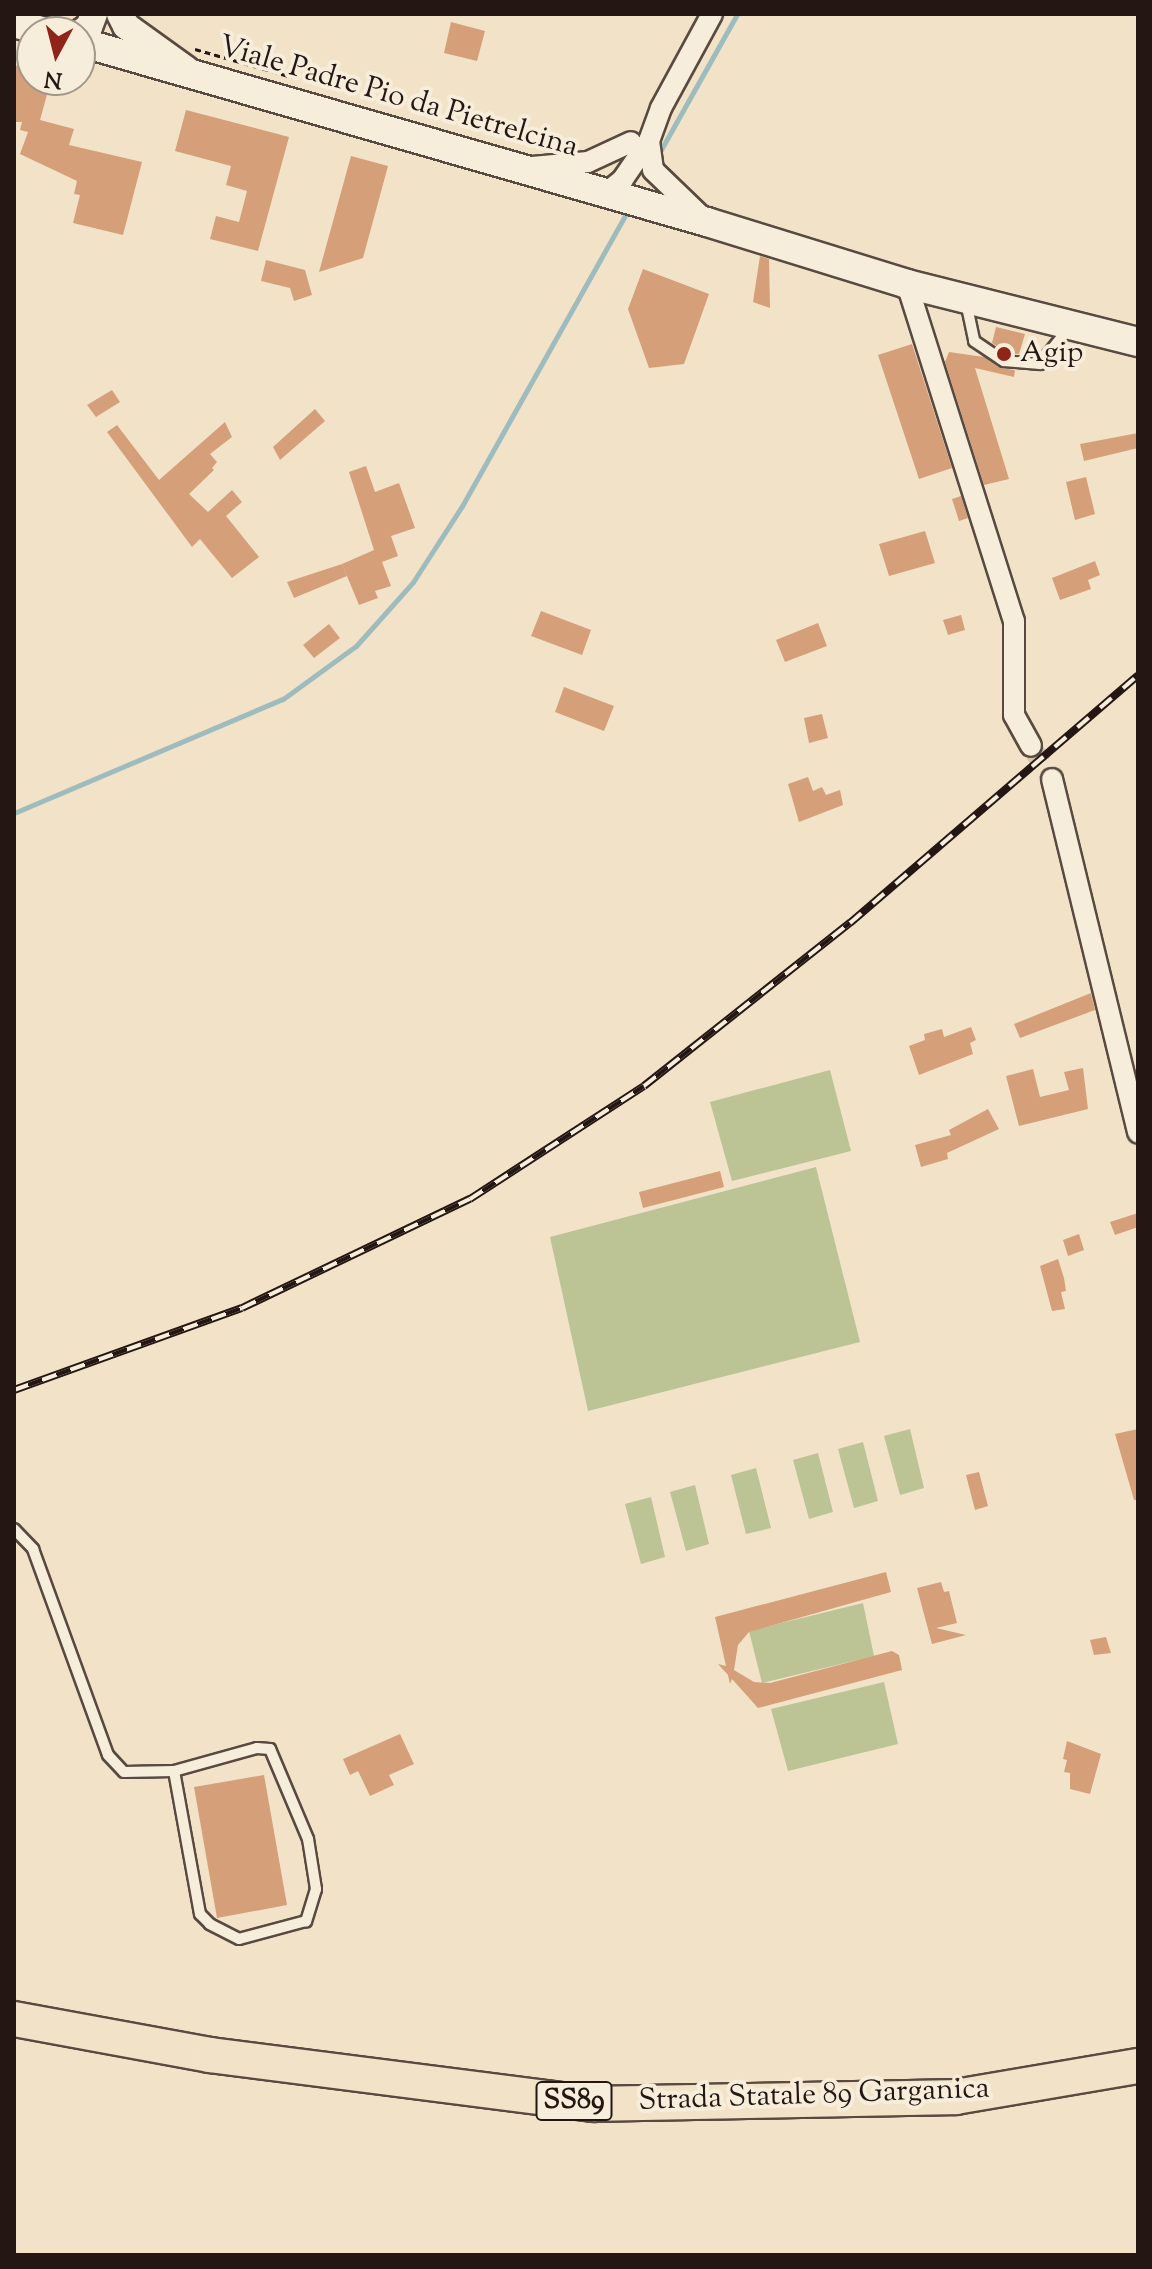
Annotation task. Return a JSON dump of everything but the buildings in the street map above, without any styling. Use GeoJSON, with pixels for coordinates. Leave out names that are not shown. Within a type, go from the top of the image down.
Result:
{"type":"FeatureCollection","features":[{"type":"Feature","properties":{"kind":"highway","name":"Strada Statale 89 Garganica"},"geometry":{"type":"LineString","coordinates":[[14,1998],[211,2033],[592,2082],[956,2075],[1138,2044]]}},
{"type":"Feature","properties":{"kind":"highway","name":"Strada Statale 89 Garganica"},"geometry":{"type":"LineString","coordinates":[[14,2019],[210,2055],[593,2104],[956,2097],[1138,2066]]}},
{"type":"Feature","properties":{"kind":"main road","name":"Viale Padre Pio da Pietrelcina"},"geometry":{"type":"LineString","coordinates":[[96,45],[194,62],[521,168],[907,284],[1138,342]]}},
{"type":"Feature","properties":{"kind":"street"},"geometry":{"type":"LineString","coordinates":[[120,14],[126,26],[194,62]]}},
{"type":"Feature","properties":{"kind":"street"},"geometry":{"type":"LineString","coordinates":[[606,193],[623,179],[640,141],[712,14]]}},
{"type":"Feature","properties":{"kind":"street"},"geometry":{"type":"LineString","coordinates":[[521,168],[588,162],[640,141]]}},
{"type":"Feature","properties":{"kind":"street"},"geometry":{"type":"LineString","coordinates":[[640,141],[653,170],[707,222]]}},
{"type":"Feature","properties":{"kind":"street"},"geometry":{"type":"LineString","coordinates":[[907,284],[1014,621],[1014,715],[1031,746]]}},
{"type":"Feature","properties":{"kind":"street"},"geometry":{"type":"LineString","coordinates":[[1052,779],[1138,1133]]}},
{"type":"Feature","properties":{"kind":"lane"},"geometry":{"type":"LineString","coordinates":[[966,300],[974,341],[1004,361],[1040,364],[1072,324]]}},
{"type":"Feature","properties":{"kind":"lane"},"geometry":{"type":"LineString","coordinates":[[14,1529],[33,1549],[108,1755],[124,1772],[174,1771],[257,1748],[270,1749],[308,1839],[316,1889],[306,1921],[239,1939],[210,1924],[200,1914],[174,1771]]}},
{"type":"Feature","properties":{"kind":"path"},"geometry":{"type":"LineString","coordinates":[[194,62],[299,80]]}},
{"type":"Feature","properties":{"kind":"green space"},"geometry":{"type":"Polygon","coordinates":[[[830,1070],[851,1151],[732,1181],[710,1102],[830,1070]]]}},
{"type":"Feature","properties":{"kind":"green space"},"geometry":{"type":"Polygon","coordinates":[[[816,1167],[860,1342],[588,1411],[550,1237],[816,1167]]]}},
{"type":"Feature","properties":{"kind":"green space"},"geometry":{"type":"Polygon","coordinates":[[[910,1429],[924,1488],[900,1495],[884,1436],[910,1429]]]}},
{"type":"Feature","properties":{"kind":"green space"},"geometry":{"type":"Polygon","coordinates":[[[863,1442],[878,1501],[854,1508],[838,1449],[863,1442]]]}},
{"type":"Feature","properties":{"kind":"green space"},"geometry":{"type":"Polygon","coordinates":[[[818,1453],[833,1512],[809,1519],[793,1460],[818,1453]]]}},
{"type":"Feature","properties":{"kind":"green space"},"geometry":{"type":"Polygon","coordinates":[[[756,1468],[771,1528],[746,1534],[731,1475],[756,1468]]]}},
{"type":"Feature","properties":{"kind":"green space"},"geometry":{"type":"Polygon","coordinates":[[[695,1485],[709,1544],[686,1551],[670,1492],[695,1485]]]}},
{"type":"Feature","properties":{"kind":"green space"},"geometry":{"type":"Polygon","coordinates":[[[651,1497],[665,1557],[641,1564],[625,1504],[651,1497]]]}},
{"type":"Feature","properties":{"kind":"green space"},"geometry":{"type":"Polygon","coordinates":[[[863,1603],[874,1656],[762,1683],[749,1631],[863,1603]]]}},
{"type":"Feature","properties":{"kind":"green space"},"geometry":{"type":"Polygon","coordinates":[[[884,1682],[898,1744],[788,1771],[771,1709],[884,1682]]]}},
{"type":"Feature","properties":{"kind":"waterway"},"geometry":{"type":"LineString","coordinates":[[658,155],[737,14]]}},
{"type":"Feature","properties":{"kind":"waterway"},"geometry":{"type":"LineString","coordinates":[[14,813],[283,699],[356,646],[413,582],[462,506],[625,215]]}},
{"type":"Feature","properties":{"kind":"tunnel"},"geometry":{"type":"LineString","coordinates":[[1031,746],[1052,779]]}},
{"type":"Feature","properties":{"kind":"railway"},"geometry":{"type":"LineString","coordinates":[[14,1390],[242,1308],[470,1199],[644,1086],[850,923],[1138,675]]}},
{"type":"Feature","properties":{"kind":"place","name":"Agip"},"geometry":{"type":"Point","coordinates":[1004,354]}}]}
